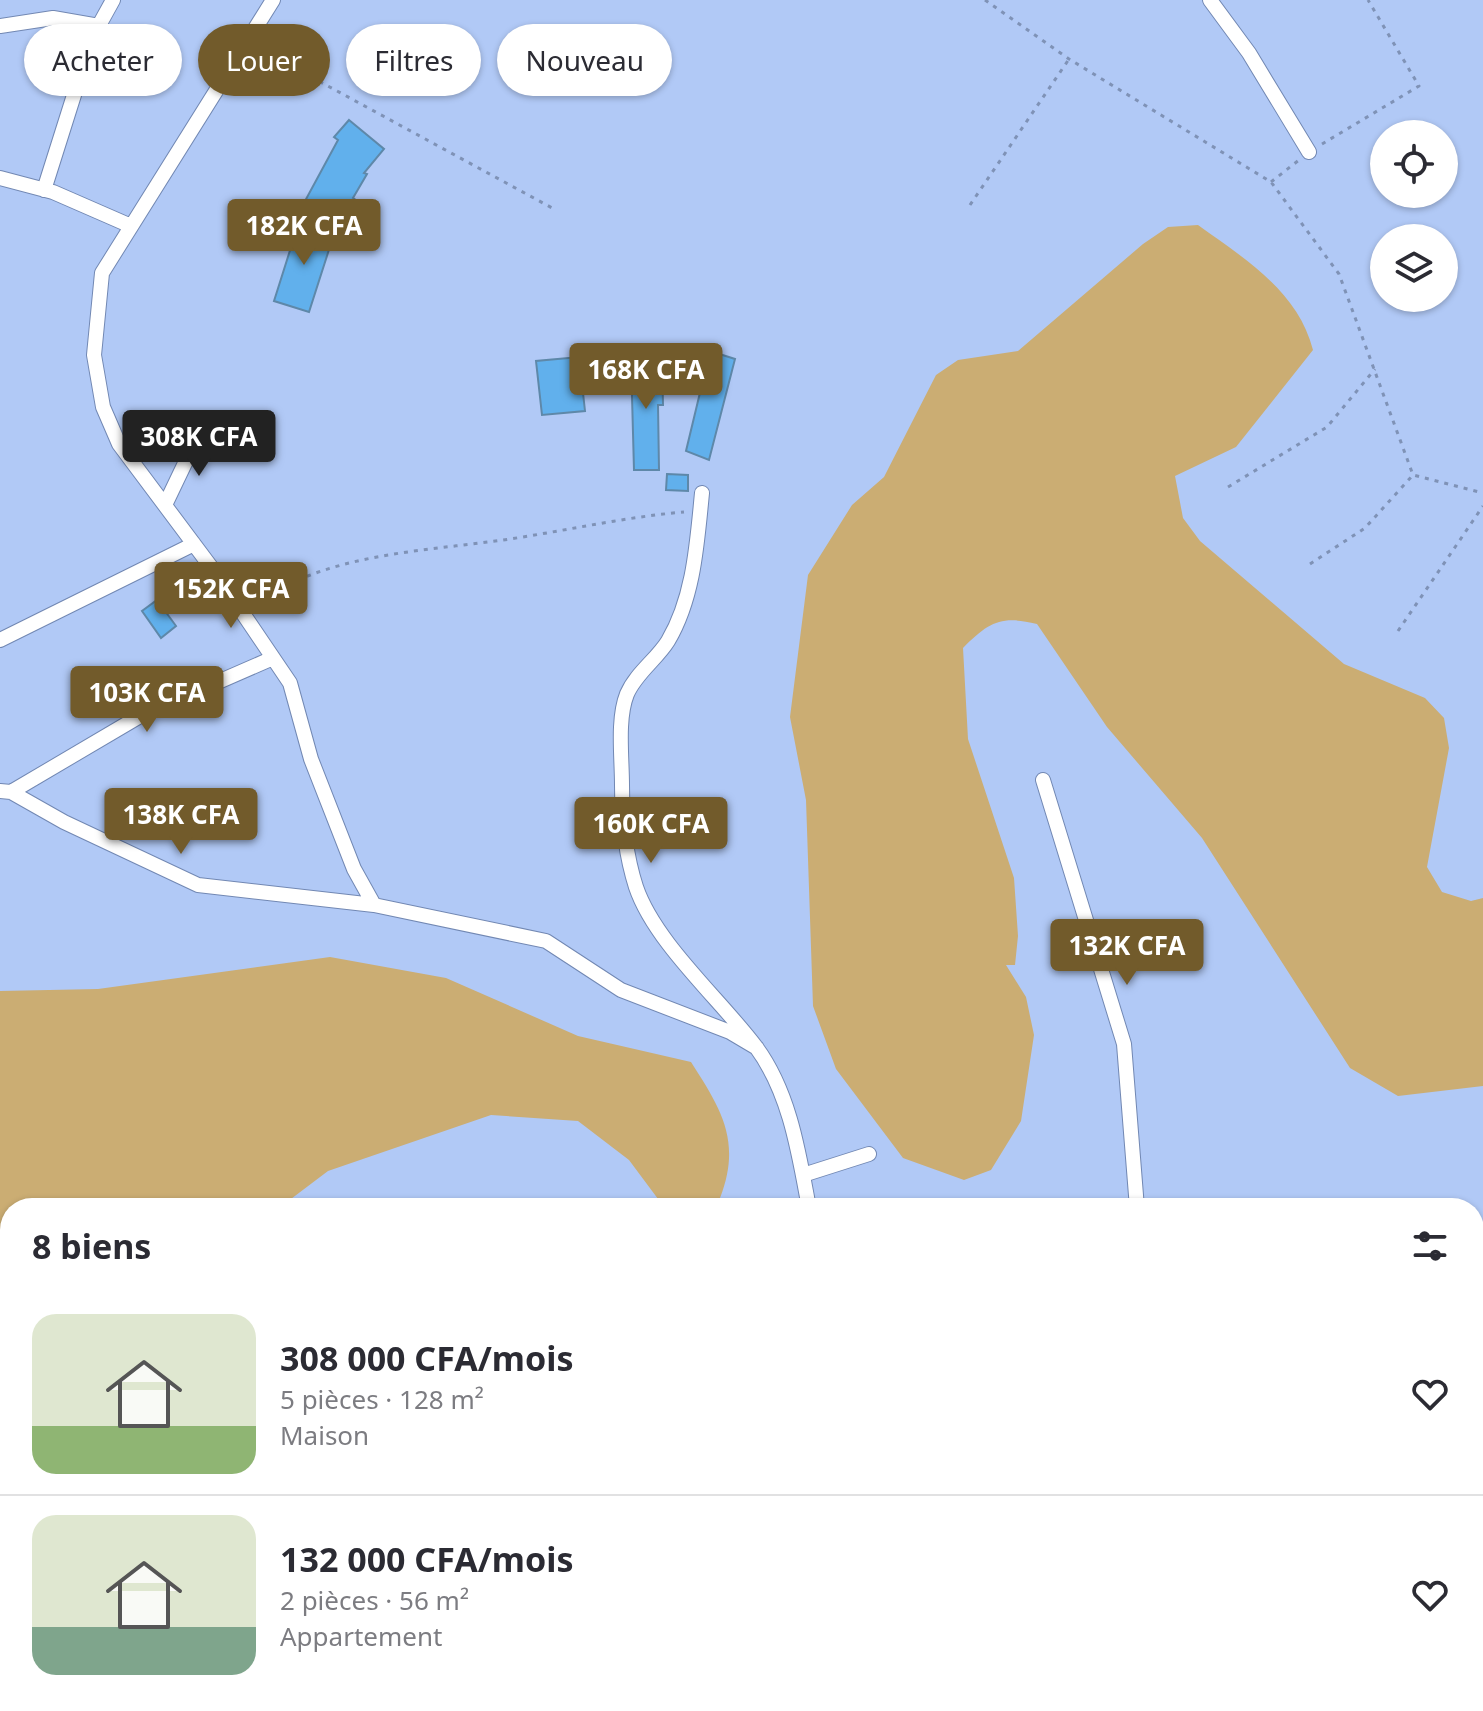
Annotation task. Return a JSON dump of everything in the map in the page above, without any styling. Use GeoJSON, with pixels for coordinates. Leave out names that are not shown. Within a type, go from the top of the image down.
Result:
{"type":"FeatureCollection","features":[{"type":"Feature","properties":{"kind":"street"},"geometry":{"type":"LineString","coordinates":[[100,24],[113,0]]}},
{"type":"Feature","properties":{"kind":"street"},"geometry":{"type":"LineString","coordinates":[[259,24],[273,0]]}},
{"type":"Feature","properties":{"kind":"street"},"geometry":{"type":"LineString","coordinates":[[1210,0],[1249,53],[1309,152]]}},
{"type":"Feature","properties":{"kind":"street"},"geometry":{"type":"LineString","coordinates":[[0,26],[53,18],[88,24]]}},
{"type":"Feature","properties":{"kind":"street"},"geometry":{"type":"LineString","coordinates":[[44,190],[76,96]]}},
{"type":"Feature","properties":{"kind":"street"},"geometry":{"type":"LineString","coordinates":[[214,96],[102,273],[94,355],[103,407],[119,444],[194,544],[290,683],[316,773],[354,869],[374,905]]}},
{"type":"Feature","properties":{"kind":"street"},"geometry":{"type":"LineString","coordinates":[[0,178],[44,190],[131,226]]}},
{"type":"Feature","properties":{"kind":"street"},"geometry":{"type":"LineString","coordinates":[[165,505],[198,436]]}},
{"type":"Feature","properties":{"kind":"street"},"geometry":{"type":"LineString","coordinates":[[702,493],[695,570],[668,641],[628,693],[623,712],[624,825],[636,888],[655,922],[757,1048],[778,1087],[796,1137],[807,1198]]}},
{"type":"Feature","properties":{"kind":"street"},"geometry":{"type":"LineString","coordinates":[[0,640],[194,544]]}},
{"type":"Feature","properties":{"kind":"street"},"geometry":{"type":"LineString","coordinates":[[6,791],[140,716],[273,658]]}},
{"type":"Feature","properties":{"kind":"street"},"geometry":{"type":"LineString","coordinates":[[1043,780],[1124,1044],[1136,1198]]}},
{"type":"Feature","properties":{"kind":"street"},"geometry":{"type":"LineString","coordinates":[[6,791],[198,885],[374,905],[546,941],[621,990],[730,1032],[757,1048]]}},
{"type":"Feature","properties":{"kind":"street"},"geometry":{"type":"LineString","coordinates":[[803,1175],[869,1154]]}},
{"type":"Feature","properties":{"kind":"path"},"geometry":{"type":"LineString","coordinates":[[985,0],[1069,59],[1271,182],[1339,274],[1413,475]]}},
{"type":"Feature","properties":{"kind":"path"},"geometry":{"type":"LineString","coordinates":[[1271,182],[1309,152],[1419,86],[1368,0]]}},
{"type":"Feature","properties":{"kind":"path"},"geometry":{"type":"LineString","coordinates":[[970,205],[1069,59]]}},
{"type":"Feature","properties":{"kind":"path"},"geometry":{"type":"LineString","coordinates":[[330,87],[554,209]]}},
{"type":"Feature","properties":{"kind":"path"},"geometry":{"type":"LineString","coordinates":[[1228,487],[1327,427],[1375,369]]}},
{"type":"Feature","properties":{"kind":"path"},"geometry":{"type":"LineString","coordinates":[[1413,475],[1483,493]]}},
{"type":"Feature","properties":{"kind":"path"},"geometry":{"type":"LineString","coordinates":[[1310,564],[1365,528],[1413,475]]}},
{"type":"Feature","properties":{"kind":"path"},"geometry":{"type":"LineString","coordinates":[[1398,631],[1483,506]]}},
{"type":"Feature","properties":{"kind":"path"},"geometry":{"type":"LineString","coordinates":[[242,612],[284,584],[335,566],[407,551],[510,539],[631,516],[700,511]]}},
{"type":"Feature","properties":{"kind":"shaded area"},"geometry":{"type":"Polygon","coordinates":[[[1198,225],[1251,264],[1282,293],[1306,329],[1313,350],[1236,447],[1175,476],[1183,518],[1200,541],[1344,664],[1425,698],[1444,718],[1449,748],[1427,867],[1442,892],[1471,901],[1483,898],[1483,1086],[1398,1096],[1350,1068],[1202,838],[1107,727],[1037,624],[1005,621],[980,632],[963,648],[968,739],[1014,878],[1018,936],[1015,965],[1006,965],[1026,997],[1034,1035],[1021,1121],[991,1170],[964,1180],[903,1158],[836,1069],[813,1006],[806,800],[790,717],[808,575],[852,505],[884,477],[936,375],[958,360],[1018,351],[1143,244],[1168,227],[1198,225]]]}},
{"type":"Feature","properties":{"kind":"shaded area"},"geometry":{"type":"Polygon","coordinates":[[[330,957],[446,978],[578,1036],[691,1062],[725,1126],[729,1159],[720,1198],[657,1198],[629,1160],[578,1121],[491,1115],[328,1171],[292,1198],[0,1198],[0,991],[98,989],[330,957]]]}},
{"type":"Feature","properties":{"kind":"building"},"geometry":{"type":"Polygon","coordinates":[[[349,120],[384,149],[364,173],[367,174],[353,198],[356,200],[347,220],[305,201],[338,140],[334,137],[349,120]]]}},
{"type":"Feature","properties":{"kind":"building"},"geometry":{"type":"Polygon","coordinates":[[[299,222],[334,234],[309,312],[274,301],[299,222]]]}},
{"type":"Feature","properties":{"kind":"building"},"geometry":{"type":"Polygon","coordinates":[[[710,351],[735,359],[709,460],[686,451],[710,351]]]}},
{"type":"Feature","properties":{"kind":"building"},"geometry":{"type":"Polygon","coordinates":[[[579,357],[585,411],[542,415],[536,361],[579,357]]]}},
{"type":"Feature","properties":{"kind":"building"},"geometry":{"type":"Polygon","coordinates":[[[662,358],[663,405],[658,405],[659,470],[634,470],[631,359],[662,358]]]}},
{"type":"Feature","properties":{"kind":"building"},"geometry":{"type":"Polygon","coordinates":[[[667,474],[688,475],[688,491],[666,490],[667,474]]]}},
{"type":"Feature","properties":{"kind":"building"},"geometry":{"type":"Polygon","coordinates":[[[157,600],[176,626],[161,638],[142,611],[157,600]]]}}]}
